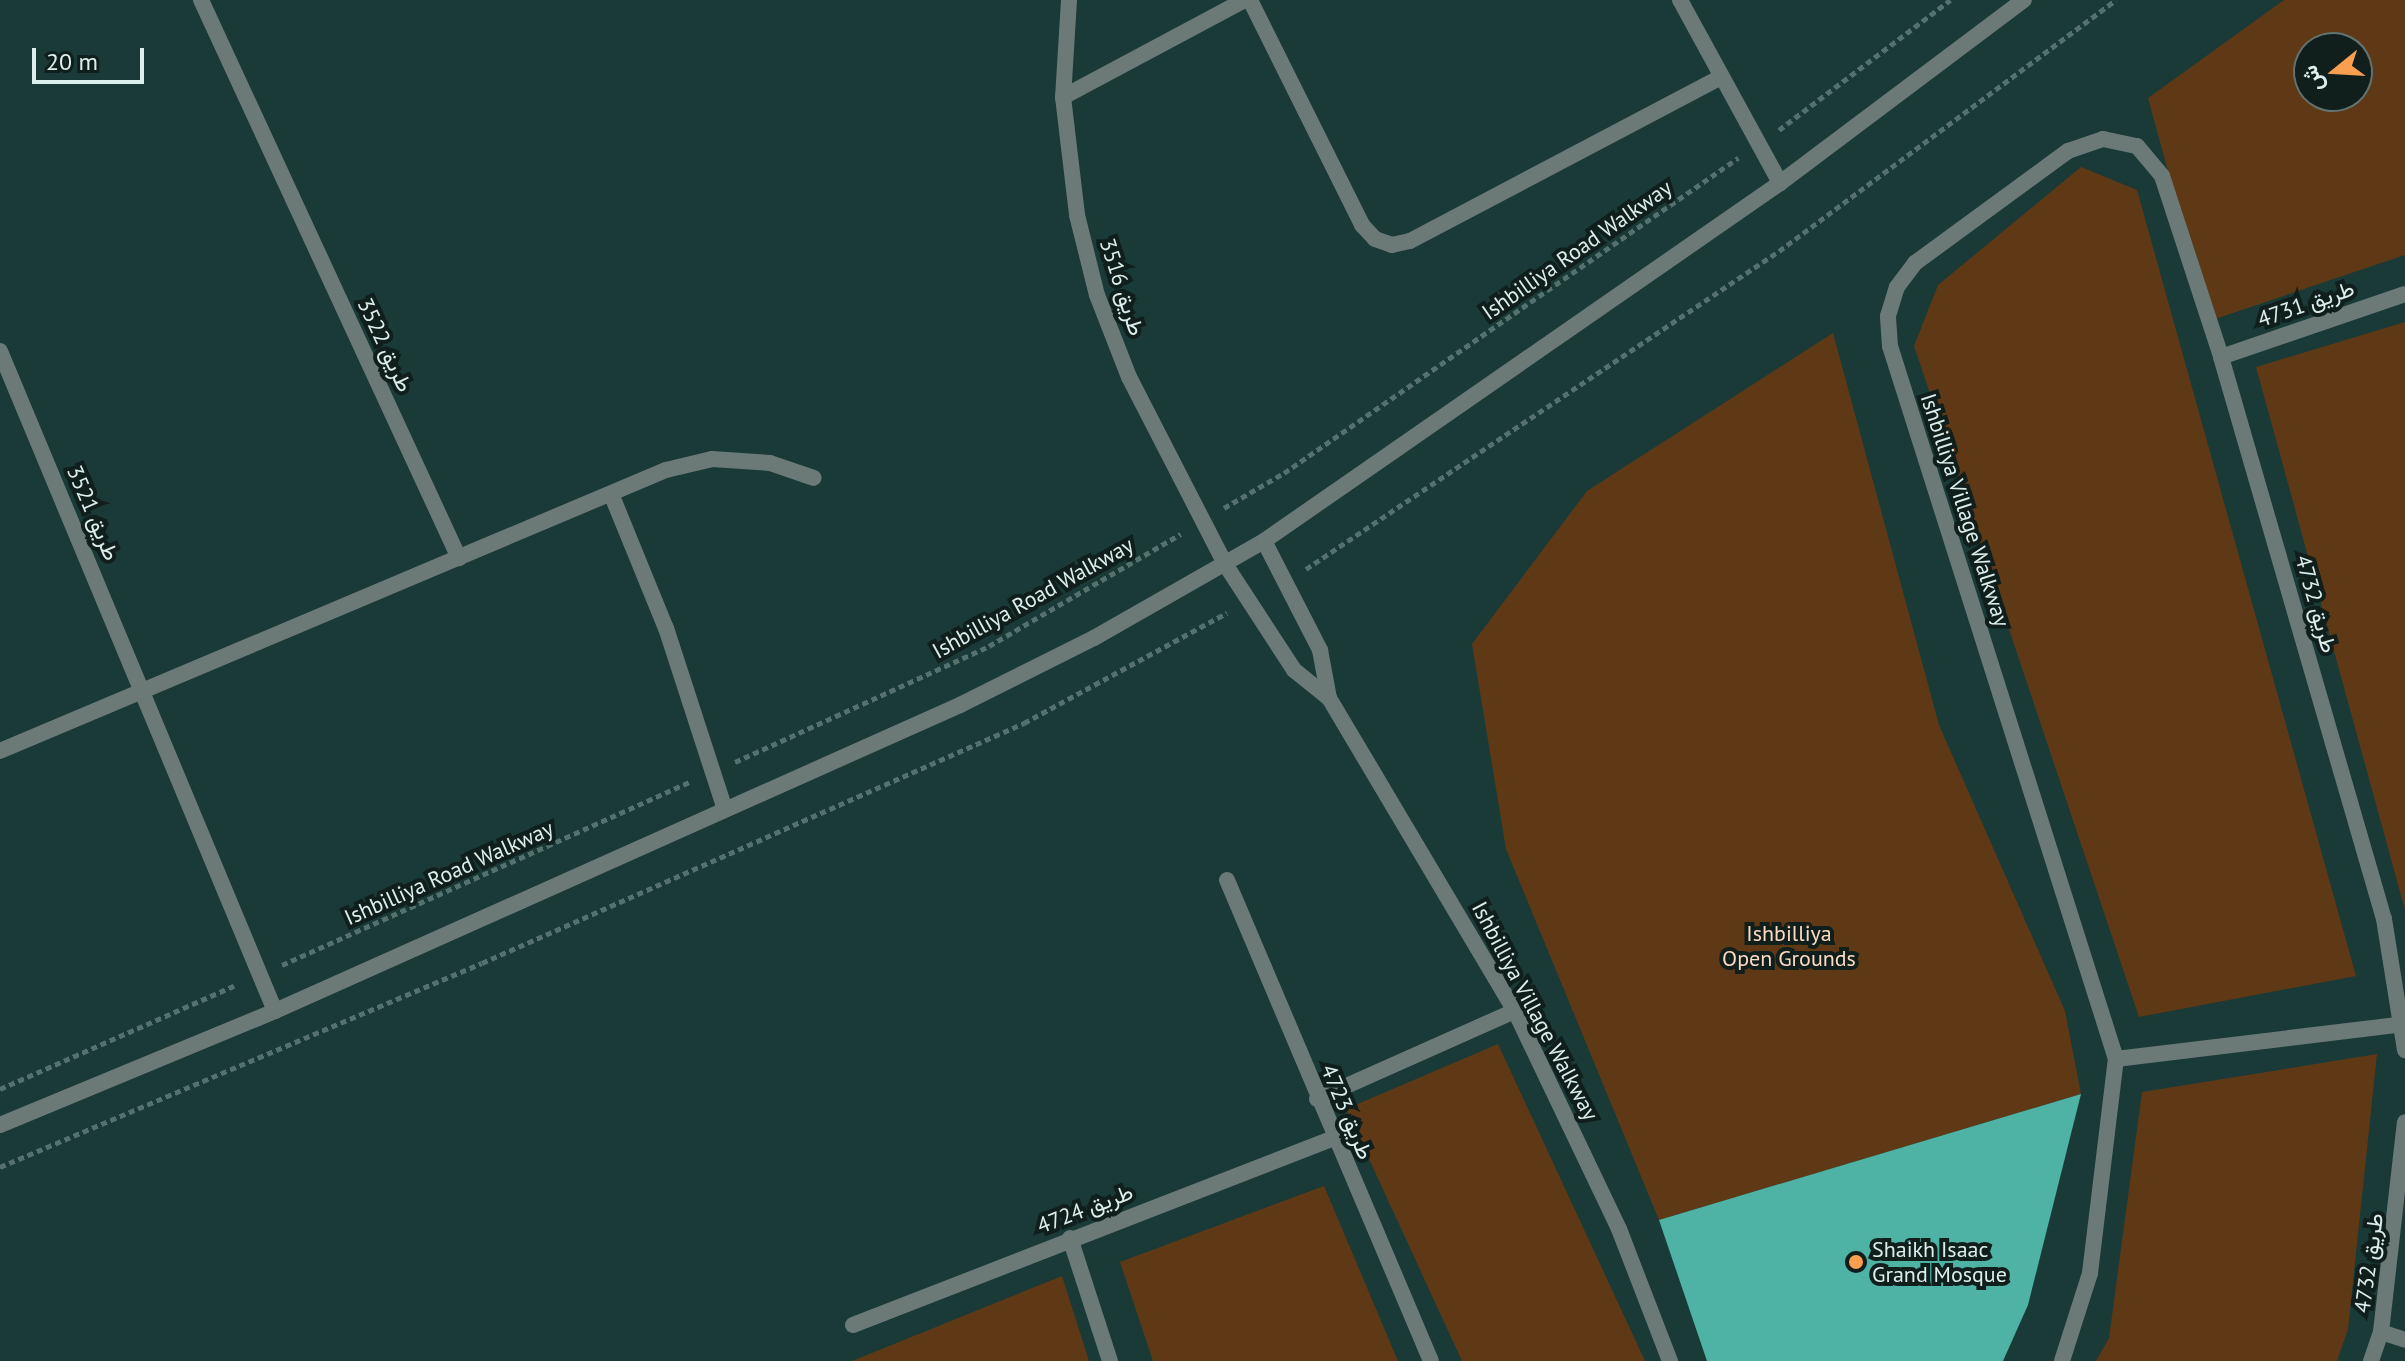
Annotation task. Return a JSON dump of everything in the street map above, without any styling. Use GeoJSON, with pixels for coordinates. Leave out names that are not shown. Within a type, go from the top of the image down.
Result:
{"type":"FeatureCollection","features":[{"type":"Feature","properties":{"kind":"street","name":"طريق 3522"},"geometry":{"type":"LineString","coordinates":[[201,0],[459,558]]}},
{"type":"Feature","properties":{"kind":"street","name":"طريق 3516"},"geometry":{"type":"LineString","coordinates":[[1069,0],[1063,97],[1077,215],[1097,295],[1129,377],[1225,564],[1294,670],[1329,698]]}},
{"type":"Feature","properties":{"kind":"street"},"geometry":{"type":"LineString","coordinates":[[1063,97],[1247,0],[1362,225],[1375,239],[1392,245],[1410,241],[1721,77]]}},
{"type":"Feature","properties":{"kind":"street"},"geometry":{"type":"LineString","coordinates":[[1680,0],[1780,183]]}},
{"type":"Feature","properties":{"kind":"street"},"geometry":{"type":"LineString","coordinates":[[0,1125],[275,1011],[724,806],[960,705],[1094,638],[1264,541],[1780,183],[2024,0]]}},
{"type":"Feature","properties":{"kind":"street","name":"Ishbilliya Village Walkway"},"geometry":{"type":"LineString","coordinates":[[2062,1361],[2090,1273],[2116,1059],[1890,346],[1888,316],[1897,287],[1915,263],[2068,151],[2103,139],[2137,146],[2162,176]]}},
{"type":"Feature","properties":{"kind":"street","name":"طريق 4732"},"geometry":{"type":"LineString","coordinates":[[2162,176],[2221,357],[2384,919],[2404,1024],[2405,1050]]}},
{"type":"Feature","properties":{"kind":"street","name":"طريق 4731"},"geometry":{"type":"LineString","coordinates":[[2221,357],[2405,294]]}},
{"type":"Feature","properties":{"kind":"street","name":"طريق 3521"},"geometry":{"type":"LineString","coordinates":[[0,351],[145,691],[275,1011]]}},
{"type":"Feature","properties":{"kind":"street"},"geometry":{"type":"LineString","coordinates":[[0,751],[612,496],[666,470],[712,459],[770,463],[814,478]]}},
{"type":"Feature","properties":{"kind":"street"},"geometry":{"type":"LineString","coordinates":[[612,496],[666,628],[724,806]]}},
{"type":"Feature","properties":{"kind":"street"},"geometry":{"type":"LineString","coordinates":[[1264,541],[1320,650],[1329,698]]}},
{"type":"Feature","properties":{"kind":"street","name":"Ishbilliya Village Walkway"},"geometry":{"type":"LineString","coordinates":[[1329,698],[1515,1011],[1619,1229],[1670,1361]]}},
{"type":"Feature","properties":{"kind":"street","name":"طريق 4723"},"geometry":{"type":"LineString","coordinates":[[1227,880],[1317,1099],[1431,1361]]}},
{"type":"Feature","properties":{"kind":"street"},"geometry":{"type":"LineString","coordinates":[[1317,1099],[1515,1011]]}},
{"type":"Feature","properties":{"kind":"street"},"geometry":{"type":"LineString","coordinates":[[2116,1059],[2404,1024]]}},
{"type":"Feature","properties":{"kind":"street","name":"طريق 4732"},"geometry":{"type":"LineString","coordinates":[[2371,1361],[2381,1332],[2405,1122]]}},
{"type":"Feature","properties":{"kind":"street","name":"طريق 4724"},"geometry":{"type":"LineString","coordinates":[[853,1325],[1070,1238],[1334,1138]]}},
{"type":"Feature","properties":{"kind":"street"},"geometry":{"type":"LineString","coordinates":[[1070,1238],[1110,1361]]}},
{"type":"Feature","properties":{"kind":"street"},"geometry":{"type":"LineString","coordinates":[[2381,1332],[2405,1340]]}},
{"type":"Feature","properties":{"kind":"path","name":"Ishbilliya Road Walkway"},"geometry":{"type":"LineString","coordinates":[[0,1089],[989,646],[1284,473],[1758,145],[1950,0]]}},
{"type":"Feature","properties":{"kind":"green space"},"geometry":{"type":"Polygon","coordinates":[[[2284,0],[2405,0],[2405,255],[2209,321],[2148,98],[2284,0]]]}},
{"type":"Feature","properties":{"kind":"green space"},"geometry":{"type":"Polygon","coordinates":[[[2081,167],[2137,190],[2356,976],[2139,1017],[1914,346],[1938,285],[2081,167]]]}},
{"type":"Feature","properties":{"kind":"green space"},"geometry":{"type":"Polygon","coordinates":[[[2405,322],[2405,910],[2256,367],[2405,322]]]}},
{"type":"Feature","properties":{"kind":"green space","name":"Ishbilliya Open Grounds"},"geometry":{"type":"Polygon","coordinates":[[[1833,333],[1939,725],[2065,1011],[2081,1094],[1659,1220],[1506,849],[1472,644],[1587,491],[1833,333]]]}},
{"type":"Feature","properties":{"kind":"green space"},"geometry":{"type":"Polygon","coordinates":[[[1498,1044],[1645,1361],[1462,1361],[1346,1109],[1498,1044]]]}},
{"type":"Feature","properties":{"kind":"green space"},"geometry":{"type":"Polygon","coordinates":[[[2377,1054],[2348,1329],[2337,1361],[2096,1361],[2109,1338],[2142,1092],[2377,1054]]]}},
{"type":"Feature","properties":{"kind":"green space"},"geometry":{"type":"Polygon","coordinates":[[[1324,1186],[1398,1361],[1153,1361],[1120,1262],[1324,1186]]]}},
{"type":"Feature","properties":{"kind":"green space"},"geometry":{"type":"Polygon","coordinates":[[[1062,1276],[1089,1361],[852,1361],[1062,1276]]]}},
{"type":"Feature","properties":{"kind":"building","name":"Shaikh Isaac Grand Mosque"},"geometry":{"type":"Polygon","coordinates":[[[2081,1094],[2028,1305],[2003,1361],[1707,1361],[1659,1220],[2081,1094]]]}},
{"type":"Feature","properties":{"kind":"place","name":"Shaikh Isaac Grand Mosque"},"geometry":{"type":"Point","coordinates":[1856,1262]}}]}
